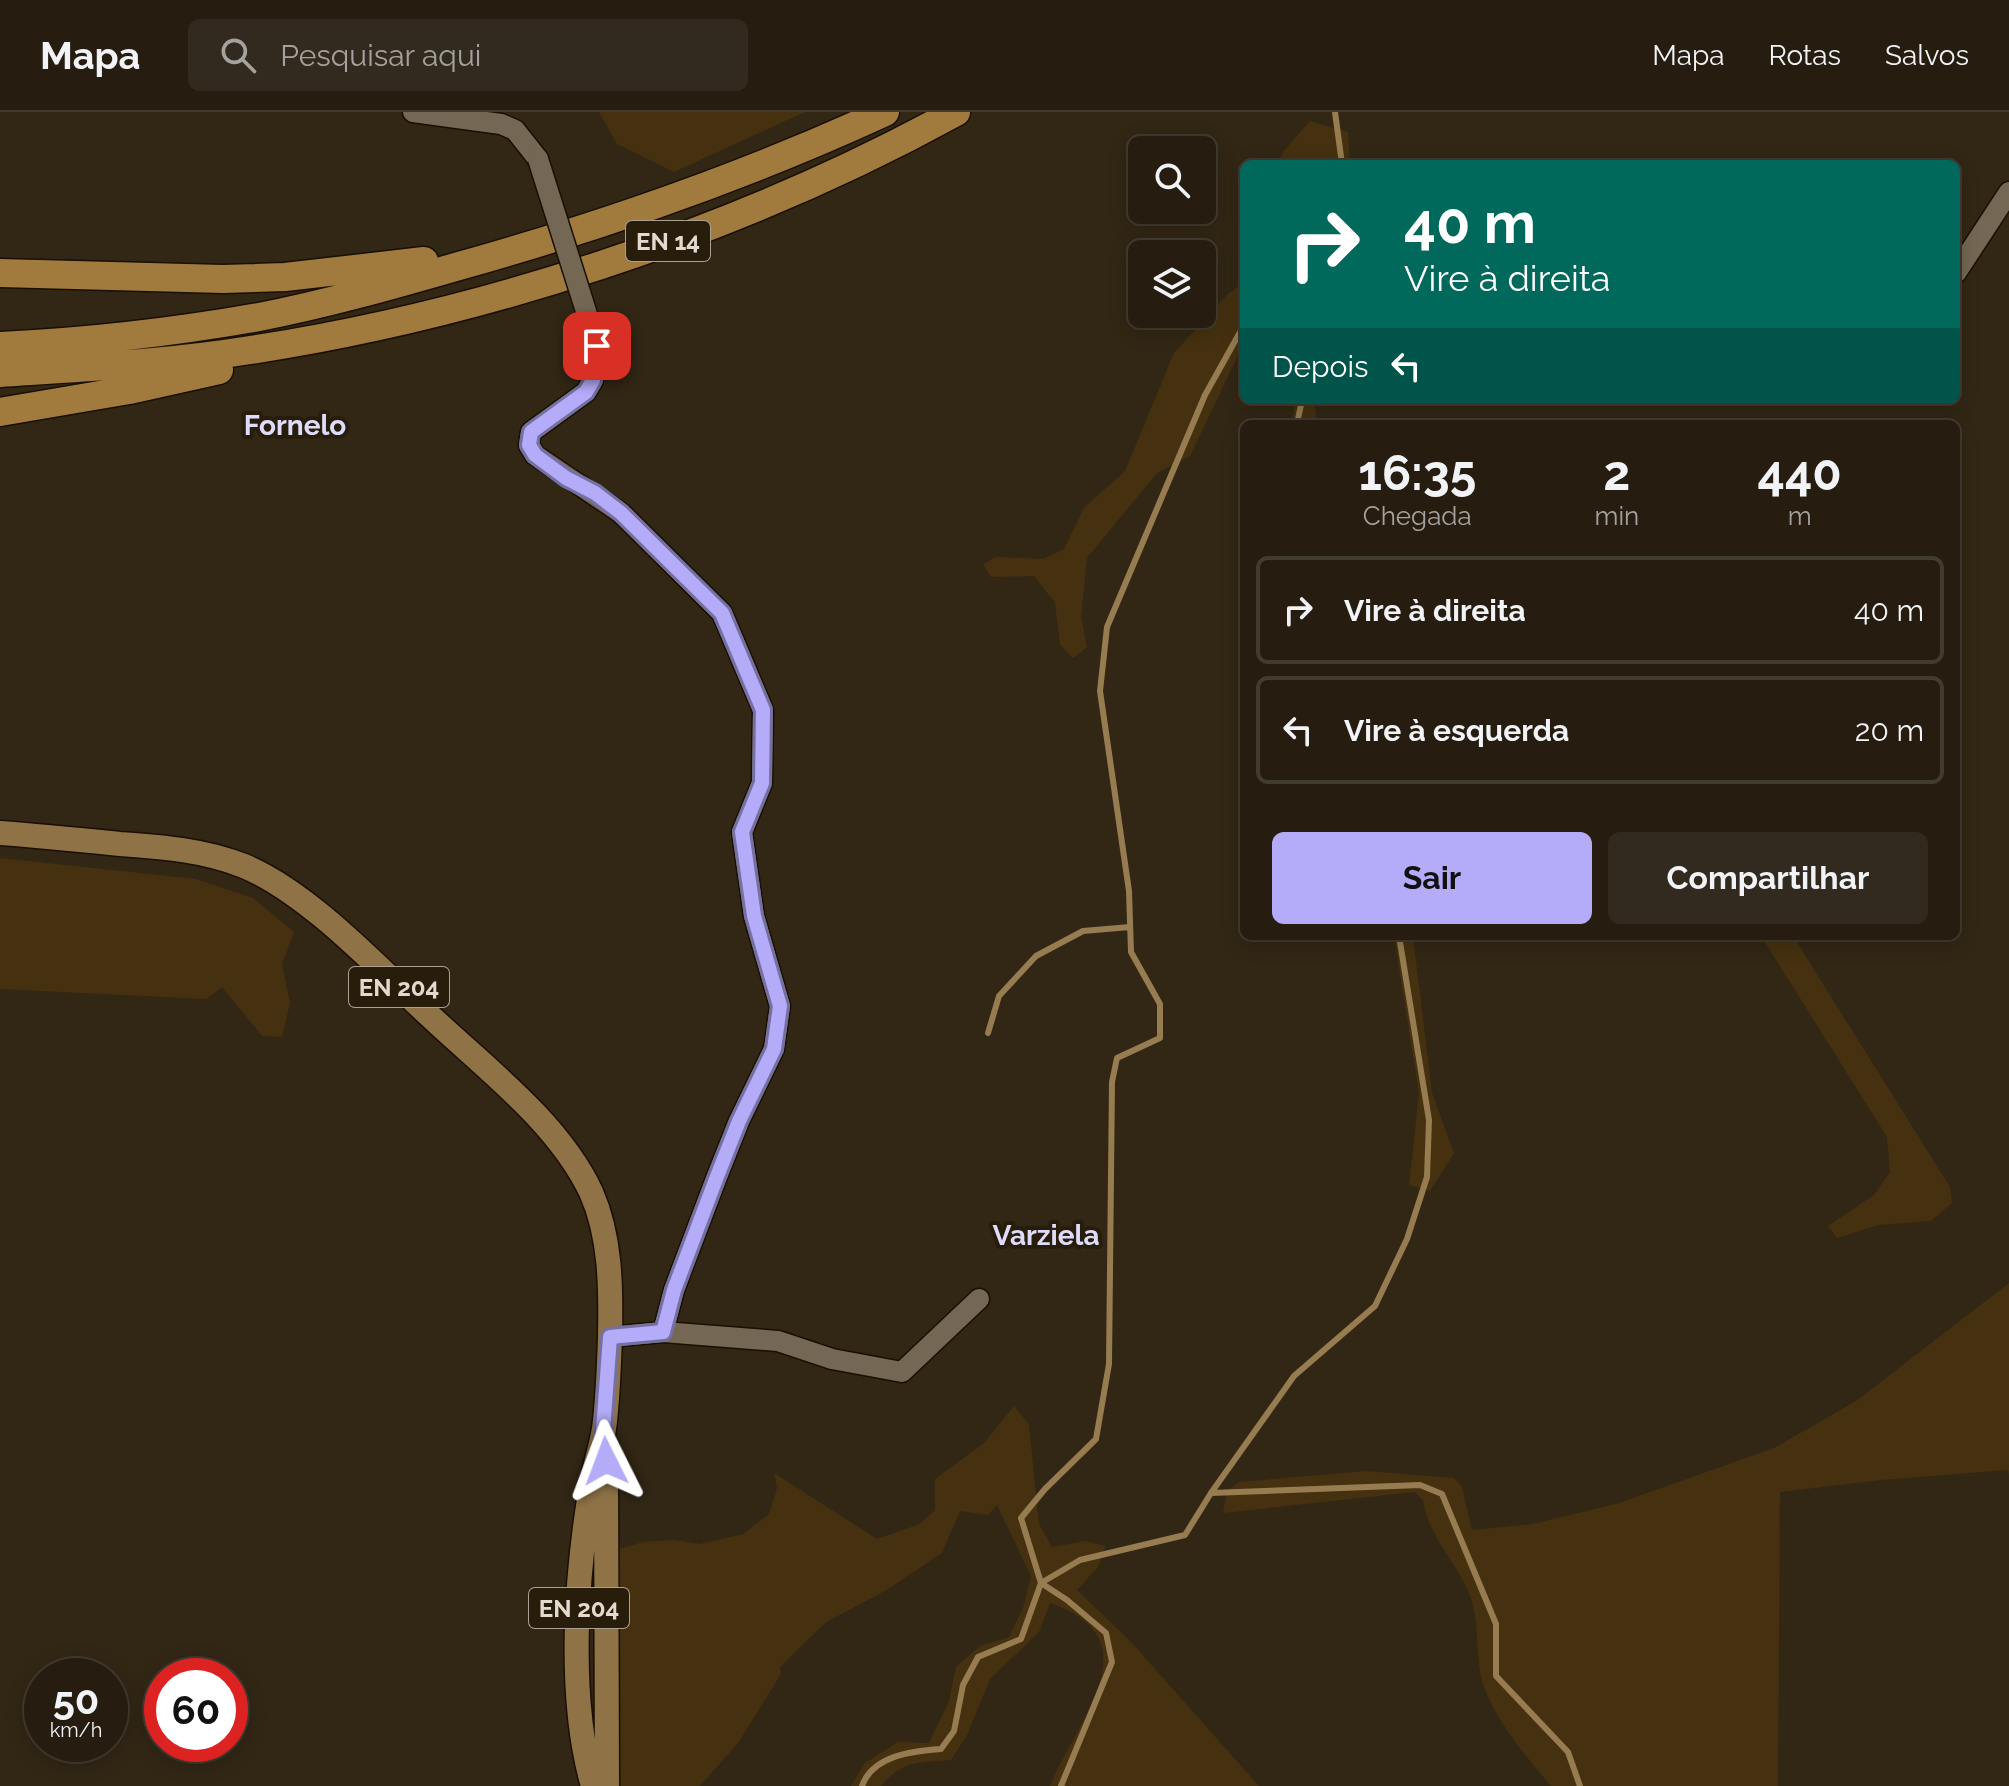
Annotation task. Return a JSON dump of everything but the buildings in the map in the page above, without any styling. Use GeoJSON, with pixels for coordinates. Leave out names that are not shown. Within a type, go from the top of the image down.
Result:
{"type":"FeatureCollection","features":[{"type":"Feature","properties":{"kind":"highway","name":"EN 14"},"geometry":{"type":"LineString","coordinates":[[0,346],[161,331],[260,316],[356,295],[532,246],[753,170],[885,112]]}},
{"type":"Feature","properties":{"kind":"highway","name":"EN 14"},"geometry":{"type":"LineString","coordinates":[[0,412],[129,390],[255,363],[365,329],[501,295],[668,241],[853,163],[956,112]]}},
{"type":"Feature","properties":{"kind":"highway","name":"EN 14"},"geometry":{"type":"LineString","coordinates":[[0,273],[223,279],[285,277],[532,246]]}},
{"type":"Feature","properties":{"kind":"highway","name":"EN 14"},"geometry":{"type":"LineString","coordinates":[[0,373],[225,354],[365,329]]}},
{"type":"Feature","properties":{"kind":"main road","name":"EN 204"},"geometry":{"type":"LineString","coordinates":[[0,833],[173,848],[214,856],[244,867],[298,898],[363,954],[527,1107],[561,1143],[589,1189],[603,1228],[609,1278],[610,1337],[603,1430],[588,1509],[578,1637],[581,1727],[593,1786]]}},
{"type":"Feature","properties":{"kind":"main road","name":"EN 204"},"geometry":{"type":"LineString","coordinates":[[603,1430],[607,1481],[607,1786]]}},
{"type":"Feature","properties":{"kind":"street"},"geometry":{"type":"LineString","coordinates":[[413,112],[501,124],[515,130],[538,159],[597,346],[593,380],[586,392],[531,432],[529,445],[535,455],[621,513],[722,613],[763,710],[762,783],[742,832],[754,916],[780,1006],[774,1049],[739,1121],[716,1179],[674,1290],[663,1332]]}},
{"type":"Feature","properties":{"kind":"street"},"geometry":{"type":"LineString","coordinates":[[1960,267],[2009,192]]}},
{"type":"Feature","properties":{"kind":"street"},"geometry":{"type":"LineString","coordinates":[[610,1337],[663,1332],[778,1341],[832,1359],[902,1372],[979,1299]]}},
{"type":"Feature","properties":{"kind":"shaded area"},"geometry":{"type":"Polygon","coordinates":[[[599,112],[805,112],[674,172],[617,144],[599,112]]]}},
{"type":"Feature","properties":{"kind":"shaded area"},"geometry":{"type":"Polygon","coordinates":[[[1310,121],[1348,132],[1350,160],[1280,160],[1283,152],[1310,121]]]}},
{"type":"Feature","properties":{"kind":"shaded area"},"geometry":{"type":"Polygon","coordinates":[[[1240,285],[1240,351],[1190,456],[1157,473],[1087,558],[1081,617],[1087,647],[1073,658],[1060,645],[1055,603],[1034,576],[991,577],[983,564],[996,557],[1043,559],[1064,549],[1084,508],[1125,471],[1174,353],[1197,328],[1216,328],[1216,307],[1240,285]]]}},
{"type":"Feature","properties":{"kind":"shaded area"},"geometry":{"type":"Polygon","coordinates":[[[1295,404],[1314,404],[1316,420],[1292,420],[1295,404]]]}},
{"type":"Feature","properties":{"kind":"shaded area"},"geometry":{"type":"Polygon","coordinates":[[[0,858],[196,879],[253,898],[294,932],[282,964],[290,1003],[282,1037],[262,1036],[222,987],[206,999],[0,989],[0,858]]]}},
{"type":"Feature","properties":{"kind":"shaded area"},"geometry":{"type":"Polygon","coordinates":[[[1395,940],[1413,940],[1432,1093],[1454,1153],[1430,1191],[1409,1185],[1419,1093],[1395,940]]]}},
{"type":"Feature","properties":{"kind":"shaded area"},"geometry":{"type":"Polygon","coordinates":[[[1764,940],[1796,940],[1950,1187],[1952,1203],[1931,1221],[1878,1225],[1837,1238],[1828,1226],[1874,1195],[1890,1172],[1887,1137],[1764,940]]]}},
{"type":"Feature","properties":{"kind":"shaded area"},"geometry":{"type":"Polygon","coordinates":[[[2009,1283],[2009,1475],[2008,1470],[1780,1492],[1778,1786],[1551,1786],[1512,1738],[1488,1698],[1480,1673],[1473,1604],[1430,1525],[1423,1500],[1415,1492],[1223,1513],[1227,1491],[1239,1482],[1366,1471],[1454,1478],[1462,1487],[1472,1530],[1533,1524],[1619,1503],[1774,1448],[1856,1401],[2009,1283]]]}},
{"type":"Feature","properties":{"kind":"shaded area"},"geometry":{"type":"Polygon","coordinates":[[[1014,1406],[1029,1424],[1039,1524],[1052,1547],[1086,1541],[1105,1546],[1098,1567],[1077,1590],[1132,1643],[1259,1786],[1050,1786],[1100,1684],[1103,1660],[1098,1638],[1082,1619],[1050,1603],[1039,1632],[990,1679],[967,1735],[951,1760],[912,1764],[897,1771],[881,1786],[851,1786],[865,1763],[898,1742],[929,1743],[949,1701],[956,1667],[980,1646],[1009,1637],[1023,1608],[1031,1576],[997,1505],[988,1515],[960,1511],[942,1553],[885,1591],[826,1622],[780,1667],[781,1674],[738,1743],[700,1786],[618,1786],[614,1695],[619,1549],[643,1542],[674,1540],[700,1544],[743,1534],[769,1514],[777,1488],[774,1473],[877,1539],[920,1524],[935,1510],[935,1479],[984,1443],[1014,1406]]]}},
{"type":"Feature","properties":{"kind":"waterway"},"geometry":{"type":"LineString","coordinates":[[1335,112],[1341,160]]}},
{"type":"Feature","properties":{"kind":"waterway"},"geometry":{"type":"LineString","coordinates":[[862,1786],[867,1776],[884,1761],[907,1753],[941,1749],[954,1731],[963,1685],[978,1657],[1021,1639],[1041,1583],[1021,1518],[1045,1489],[1096,1439],[1109,1364],[1112,1082],[1117,1058],[1160,1038],[1160,1004],[1131,952],[1129,891],[1100,691],[1107,627],[1205,395],[1240,332]]}},
{"type":"Feature","properties":{"kind":"waterway"},"geometry":{"type":"LineString","coordinates":[[1298,420],[1301,404]]}},
{"type":"Feature","properties":{"kind":"waterway"},"geometry":{"type":"LineString","coordinates":[[988,1033],[999,996],[1036,956],[1083,931],[1130,927]]}},
{"type":"Feature","properties":{"kind":"waterway"},"geometry":{"type":"LineString","coordinates":[[1061,1786],[1112,1662],[1106,1633],[1041,1583],[1080,1560],[1185,1535],[1294,1376],[1375,1306],[1407,1239],[1427,1177],[1429,1120],[1400,940]]}},
{"type":"Feature","properties":{"kind":"waterway"},"geometry":{"type":"LineString","coordinates":[[1211,1493],[1420,1485],[1442,1494],[1496,1624],[1496,1676],[1568,1752],[1580,1786]]}},
{"type":"Feature","properties":{"kind":"district","name":"Fornelo"},"geometry":{"type":"Point","coordinates":[295,425]}},
{"type":"Feature","properties":{"kind":"district","name":"Varziela"},"geometry":{"type":"Point","coordinates":[1046,1235]}},
{"type":"Feature","properties":{"kind":"route"},"geometry":{"type":"LineString","coordinates":[[597,346],[596,368],[586,392],[531,432],[529,445],[535,455],[566,478],[595,493],[621,513],[722,613],[763,710],[762,783],[742,832],[754,916],[780,1006],[774,1049],[739,1121],[716,1179],[674,1290],[663,1332],[610,1337],[603,1430],[606,1461]]}}]}
